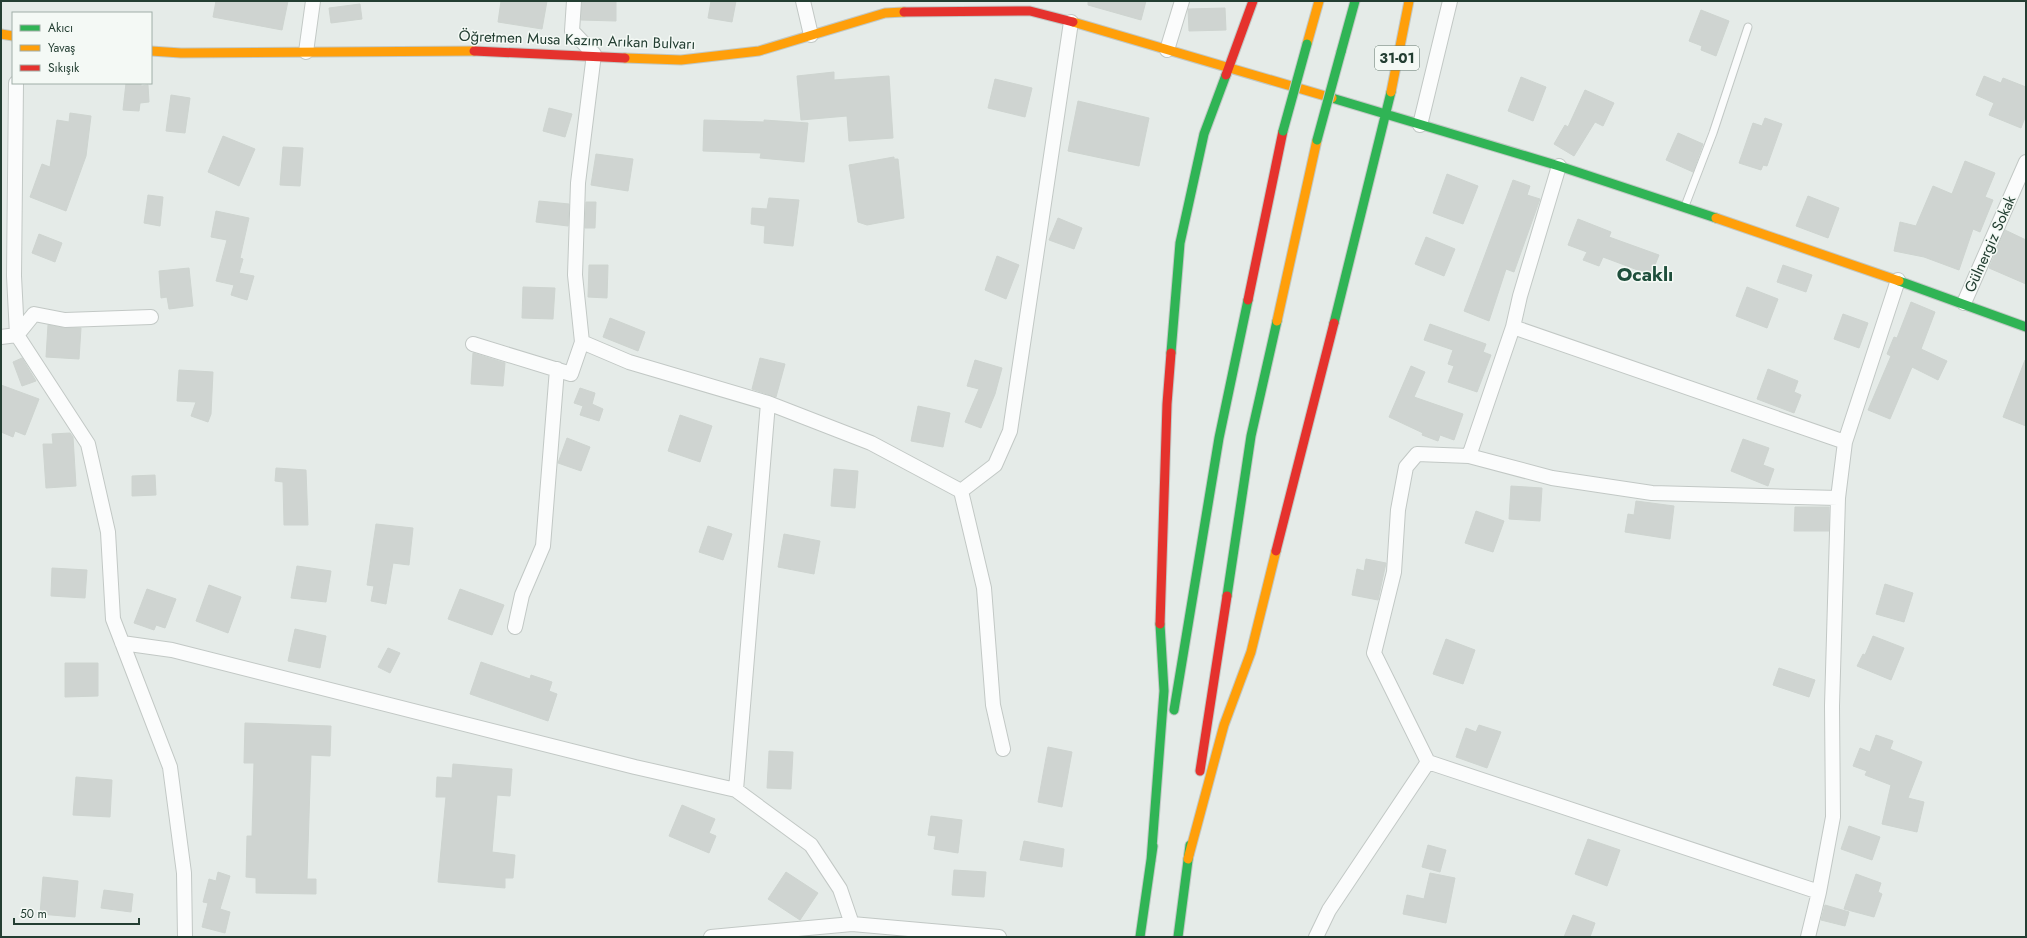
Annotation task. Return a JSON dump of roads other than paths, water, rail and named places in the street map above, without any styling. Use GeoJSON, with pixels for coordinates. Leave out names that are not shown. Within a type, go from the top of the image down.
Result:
{"type":"FeatureCollection","features":[{"type":"Feature","properties":{"kind":"main road"},"geometry":{"type":"LineString","coordinates":[[1151,861],[1164,691],[1160,629],[1167,404],[1180,243],[1204,134],[1253,1]]}},
{"type":"Feature","properties":{"kind":"main road"},"geometry":{"type":"LineString","coordinates":[[1173,718],[1219,438],[1283,131],[1319,1]]}},
{"type":"Feature","properties":{"kind":"main road"},"geometry":{"type":"LineString","coordinates":[[1178,937],[1198,785],[1251,436],[1317,140],[1355,1]]}},
{"type":"Feature","properties":{"kind":"main road","name":"31-01"},"geometry":{"type":"LineString","coordinates":[[1386,115],[1409,1]]}},
{"type":"Feature","properties":{"kind":"main road","name":"Öğretmen Musa Kazım Arıkan Bulvarı"},"geometry":{"type":"LineString","coordinates":[[152,51],[181,53],[472,51],[681,60],[759,51],[885,13],[924,7],[1030,11],[1559,166],[1898,280],[2026,327]]}},
{"type":"Feature","properties":{"kind":"main road"},"geometry":{"type":"LineString","coordinates":[[1,34],[12,36]]}},
{"type":"Feature","properties":{"kind":"main road"},"geometry":{"type":"LineString","coordinates":[[1188,859],[1224,725],[1251,652],[1386,115]]}},
{"type":"Feature","properties":{"kind":"main road"},"geometry":{"type":"LineString","coordinates":[[1140,937],[1170,734]]}},
{"type":"Feature","properties":{"kind":"street"},"geometry":{"type":"LineString","coordinates":[[306,52],[313,1]]}},
{"type":"Feature","properties":{"kind":"street"},"geometry":{"type":"LineString","coordinates":[[473,344],[572,374],[582,342],[575,275],[578,183],[594,54],[572,31],[574,1]]}},
{"type":"Feature","properties":{"kind":"street"},"geometry":{"type":"LineString","coordinates":[[803,1],[811,35]]}},
{"type":"Feature","properties":{"kind":"street"},"geometry":{"type":"LineString","coordinates":[[1167,50],[1182,1]]}},
{"type":"Feature","properties":{"kind":"street"},"geometry":{"type":"LineString","coordinates":[[1420,125],[1450,1]]}},
{"type":"Feature","properties":{"kind":"street"},"geometry":{"type":"LineString","coordinates":[[961,491],[994,465],[1010,431],[1071,22]]}},
{"type":"Feature","properties":{"kind":"street"},"geometry":{"type":"LineString","coordinates":[[16,84],[14,276],[17,335],[88,444],[108,532],[113,619],[170,767],[184,872],[185,937]]}},
{"type":"Feature","properties":{"kind":"street","name":"Gülnergiz Sokak"},"geometry":{"type":"LineString","coordinates":[[1964,303],[2026,162]]}},
{"type":"Feature","properties":{"kind":"street"},"geometry":{"type":"LineString","coordinates":[[1469,456],[1513,327],[1520,296],[1559,166]]}},
{"type":"Feature","properties":{"kind":"street"},"geometry":{"type":"LineString","coordinates":[[1808,937],[1819,892],[1833,817],[1832,706],[1838,498],[1845,442],[1898,280]]}},
{"type":"Feature","properties":{"kind":"street"},"geometry":{"type":"LineString","coordinates":[[1,337],[17,335],[34,314],[65,320],[150,317]]}},
{"type":"Feature","properties":{"kind":"street"},"geometry":{"type":"LineString","coordinates":[[1513,327],[1845,442]]}},
{"type":"Feature","properties":{"kind":"street"},"geometry":{"type":"LineString","coordinates":[[582,342],[629,362],[768,403],[871,443],[961,491],[984,588],[992,705],[1003,749]]}},
{"type":"Feature","properties":{"kind":"street"},"geometry":{"type":"LineString","coordinates":[[515,627],[522,594],[543,546],[557,369]]}},
{"type":"Feature","properties":{"kind":"street"},"geometry":{"type":"LineString","coordinates":[[736,790],[768,403]]}},
{"type":"Feature","properties":{"kind":"street"},"geometry":{"type":"LineString","coordinates":[[1819,892],[1428,762],[1374,653],[1394,572],[1398,510],[1406,467],[1417,454],[1469,456],[1552,478],[1652,493],[1838,498]]}},
{"type":"Feature","properties":{"kind":"street"},"geometry":{"type":"LineString","coordinates":[[122,643],[172,650],[627,765],[736,790],[811,845],[840,889],[852,924]]}},
{"type":"Feature","properties":{"kind":"street"},"geometry":{"type":"LineString","coordinates":[[1316,937],[1328,910],[1428,762]]}},
{"type":"Feature","properties":{"kind":"street"},"geometry":{"type":"LineString","coordinates":[[711,937],[852,924],[875,932],[999,937]]}},
{"type":"Feature","properties":{"kind":"lane"},"geometry":{"type":"LineString","coordinates":[[1684,207],[1713,133],[1748,27]]}},
{"type":"Feature","properties":{"kind":"district","name":"Ocaklı"},"geometry":{"type":"Point","coordinates":[1645,274]}}]}
